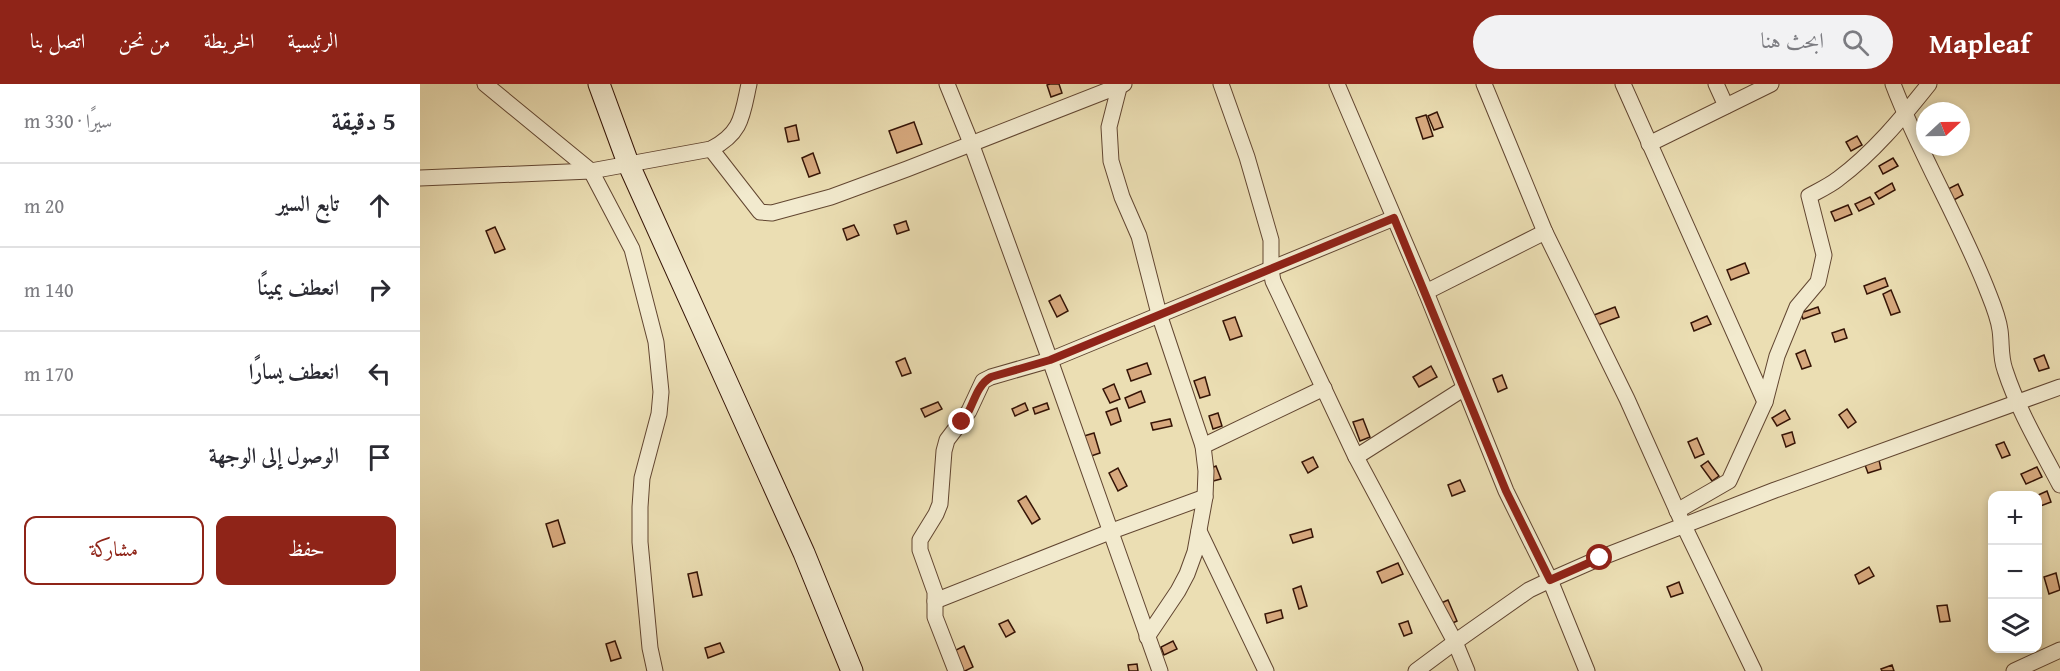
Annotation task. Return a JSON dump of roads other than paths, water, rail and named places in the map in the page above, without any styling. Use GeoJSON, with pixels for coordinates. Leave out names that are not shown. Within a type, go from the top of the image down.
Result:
{"type":"FeatureCollection","features":[{"type":"Feature","properties":{"kind":"main road"},"geometry":{"type":"LineString","coordinates":[[599,84],[628,163],[804,553],[852,671]]}},
{"type":"Feature","properties":{"kind":"street"},"geometry":{"type":"LineString","coordinates":[[485,84],[591,171],[632,249],[656,342],[661,392],[659,414],[642,478],[640,542],[650,648],[655,671]]}},
{"type":"Feature","properties":{"kind":"street"},"geometry":{"type":"LineString","coordinates":[[420,178],[591,171],[711,149],[727,141],[737,127],[749,84]]}},
{"type":"Feature","properties":{"kind":"street"},"geometry":{"type":"LineString","coordinates":[[947,84],[971,143],[1050,360],[1160,671]]}},
{"type":"Feature","properties":{"kind":"street"},"geometry":{"type":"LineString","coordinates":[[711,149],[751,203],[760,212],[772,213],[831,197],[907,169],[1122,84]]}},
{"type":"Feature","properties":{"kind":"street"},"geometry":{"type":"LineString","coordinates":[[1122,84],[1109,127],[1111,161],[1122,197],[1139,236],[1159,314],[1203,446],[1206,471],[1205,497],[1195,552],[1178,591],[1147,637]]}},
{"type":"Feature","properties":{"kind":"street"},"geometry":{"type":"LineString","coordinates":[[1221,84],[1247,157],[1270,240],[1273,281],[1356,457],[1455,642],[1467,671]]}},
{"type":"Feature","properties":{"kind":"street"},"geometry":{"type":"LineString","coordinates":[[1337,84],[1426,292],[1463,389],[1506,491],[1550,580],[1587,671]]}},
{"type":"Feature","properties":{"kind":"street"},"geometry":{"type":"LineString","coordinates":[[1484,84],[1545,232],[1627,399],[1677,511],[1754,671]]}},
{"type":"Feature","properties":{"kind":"street"},"geometry":{"type":"LineString","coordinates":[[1623,84],[1765,402]]}},
{"type":"Feature","properties":{"kind":"street"},"geometry":{"type":"LineString","coordinates":[[1716,84],[1726,106]]}},
{"type":"Feature","properties":{"kind":"street"},"geometry":{"type":"LineString","coordinates":[[1649,144],[1771,84]]}},
{"type":"Feature","properties":{"kind":"street"},"geometry":{"type":"LineString","coordinates":[[1893,84],[1904,114],[1975,260],[2000,327],[2000,355],[2018,403],[2060,484]]}},
{"type":"Feature","properties":{"kind":"street"},"geometry":{"type":"LineString","coordinates":[[1677,511],[1729,481],[1765,402],[1777,356],[1797,307],[1818,282],[1824,255],[1809,196],[1836,181],[1860,161],[1929,84]]}},
{"type":"Feature","properties":{"kind":"street"},"geometry":{"type":"LineString","coordinates":[[956,671],[935,617],[935,592],[920,550],[920,540],[940,504],[947,440],[969,411],[983,381],[1050,360],[1394,218]]}},
{"type":"Feature","properties":{"kind":"street"},"geometry":{"type":"LineString","coordinates":[[1426,292],[1545,232]]}},
{"type":"Feature","properties":{"kind":"street"},"geometry":{"type":"LineString","coordinates":[[1416,671],[1529,590],[1550,580],[1775,490],[2060,387]]}},
{"type":"Feature","properties":{"kind":"street"},"geometry":{"type":"LineString","coordinates":[[1203,446],[1324,388]]}},
{"type":"Feature","properties":{"kind":"street"},"geometry":{"type":"LineString","coordinates":[[1356,457],[1463,389]]}},
{"type":"Feature","properties":{"kind":"street"},"geometry":{"type":"LineString","coordinates":[[935,601],[1205,497]]}},
{"type":"Feature","properties":{"kind":"street"},"geometry":{"type":"LineString","coordinates":[[1198,531],[1266,671]]}},
{"type":"Feature","properties":{"kind":"street"},"geometry":{"type":"LineString","coordinates":[[2014,671],[2060,650]]}}]}
